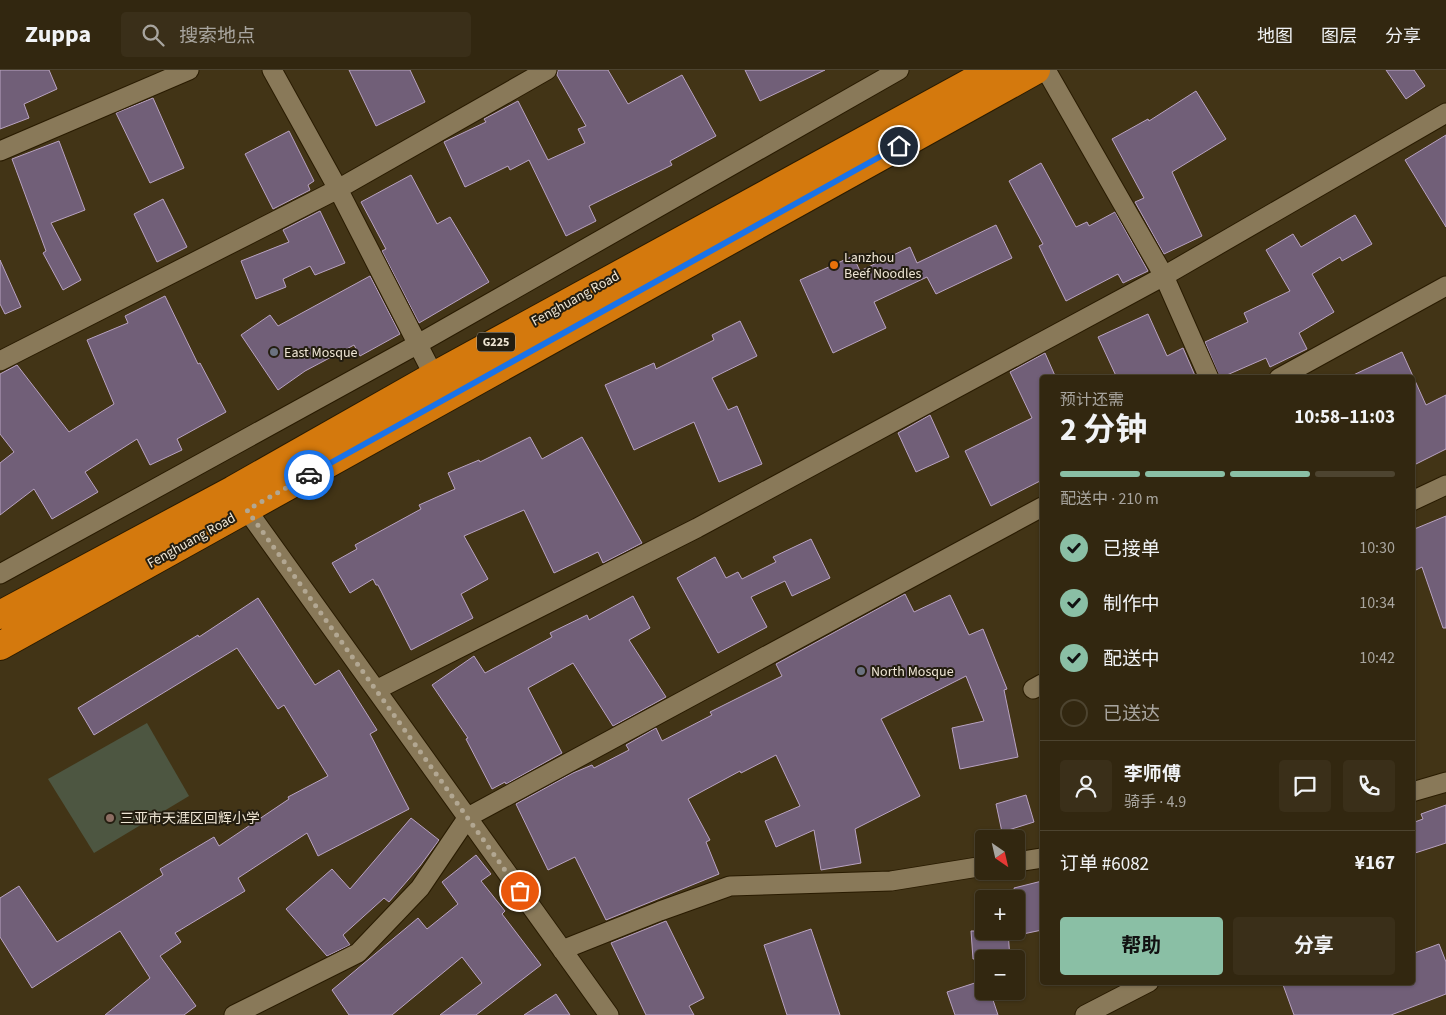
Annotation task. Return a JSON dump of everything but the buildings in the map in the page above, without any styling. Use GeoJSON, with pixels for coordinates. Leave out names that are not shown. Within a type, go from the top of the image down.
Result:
{"type":"FeatureCollection","features":[{"type":"Feature","properties":{"kind":"highway","name":"Fenghuang Road"},"geometry":{"type":"LineString","coordinates":[[0,646],[240,500],[434,376],[993,70]]}},
{"type":"Feature","properties":{"kind":"highway","name":"Fenghuang Road"},"geometry":{"type":"LineString","coordinates":[[0,615],[240,500],[1036,70]]}},
{"type":"Feature","properties":{"kind":"street"},"geometry":{"type":"LineString","coordinates":[[0,151],[188,70]]}},
{"type":"Feature","properties":{"kind":"street"},"geometry":{"type":"LineString","coordinates":[[272,70],[338,189],[434,376]]}},
{"type":"Feature","properties":{"kind":"street"},"geometry":{"type":"LineString","coordinates":[[0,361],[338,189],[547,70]]}},
{"type":"Feature","properties":{"kind":"street"},"geometry":{"type":"LineString","coordinates":[[0,574],[418,344],[899,70]]}},
{"type":"Feature","properties":{"kind":"street"},"geometry":{"type":"LineString","coordinates":[[1046,70],[1164,276],[1209,375]]}},
{"type":"Feature","properties":{"kind":"street"},"geometry":{"type":"LineString","coordinates":[[376,690],[697,528],[1164,276],[1446,113]]}},
{"type":"Feature","properties":{"kind":"street"},"geometry":{"type":"LineString","coordinates":[[1284,375],[1446,286]]}},
{"type":"Feature","properties":{"kind":"street"},"geometry":{"type":"LineString","coordinates":[[1415,500],[1446,485]]}},
{"type":"Feature","properties":{"kind":"street"},"geometry":{"type":"LineString","coordinates":[[240,500],[609,1015]]}},
{"type":"Feature","properties":{"kind":"street"},"geometry":{"type":"LineString","coordinates":[[234,1015],[358,953],[420,888],[468,818],[1040,507]]}},
{"type":"Feature","properties":{"kind":"street"},"geometry":{"type":"LineString","coordinates":[[1415,791],[1446,782]]}},
{"type":"Feature","properties":{"kind":"street"},"geometry":{"type":"LineString","coordinates":[[1025,861],[1040,858]]}},
{"type":"Feature","properties":{"kind":"street"},"geometry":{"type":"LineString","coordinates":[[562,950],[730,886],[891,881],[975,867]]}},
{"type":"Feature","properties":{"kind":"street"},"geometry":{"type":"LineString","coordinates":[[1085,1015],[1143,985]]}},
{"type":"Feature","properties":{"kind":"green space"},"geometry":{"type":"Polygon","coordinates":[[[147,723],[189,796],[94,853],[48,779],[147,723]]]}},
{"type":"Feature","properties":{"kind":"way so far"},"geometry":{"type":"LineString","coordinates":[[309,475],[247,510],[520,891]]}},
{"type":"Feature","properties":{"kind":"place","name":"Lanzhou Beef Noodles"},"geometry":{"type":"Point","coordinates":[834,265]}},
{"type":"Feature","properties":{"kind":"place","name":"East Mosque"},"geometry":{"type":"Point","coordinates":[274,352]}},
{"type":"Feature","properties":{"kind":"place","name":"North Mosque"},"geometry":{"type":"Point","coordinates":[861,671]}},
{"type":"Feature","properties":{"kind":"place","name":"三亚市天涯区回辉小学"},"geometry":{"type":"Point","coordinates":[110,818]}},
{"type":"Feature","properties":{"kind":"route"},"geometry":{"type":"LineString","coordinates":[[309,475],[899,146]]}}]}
